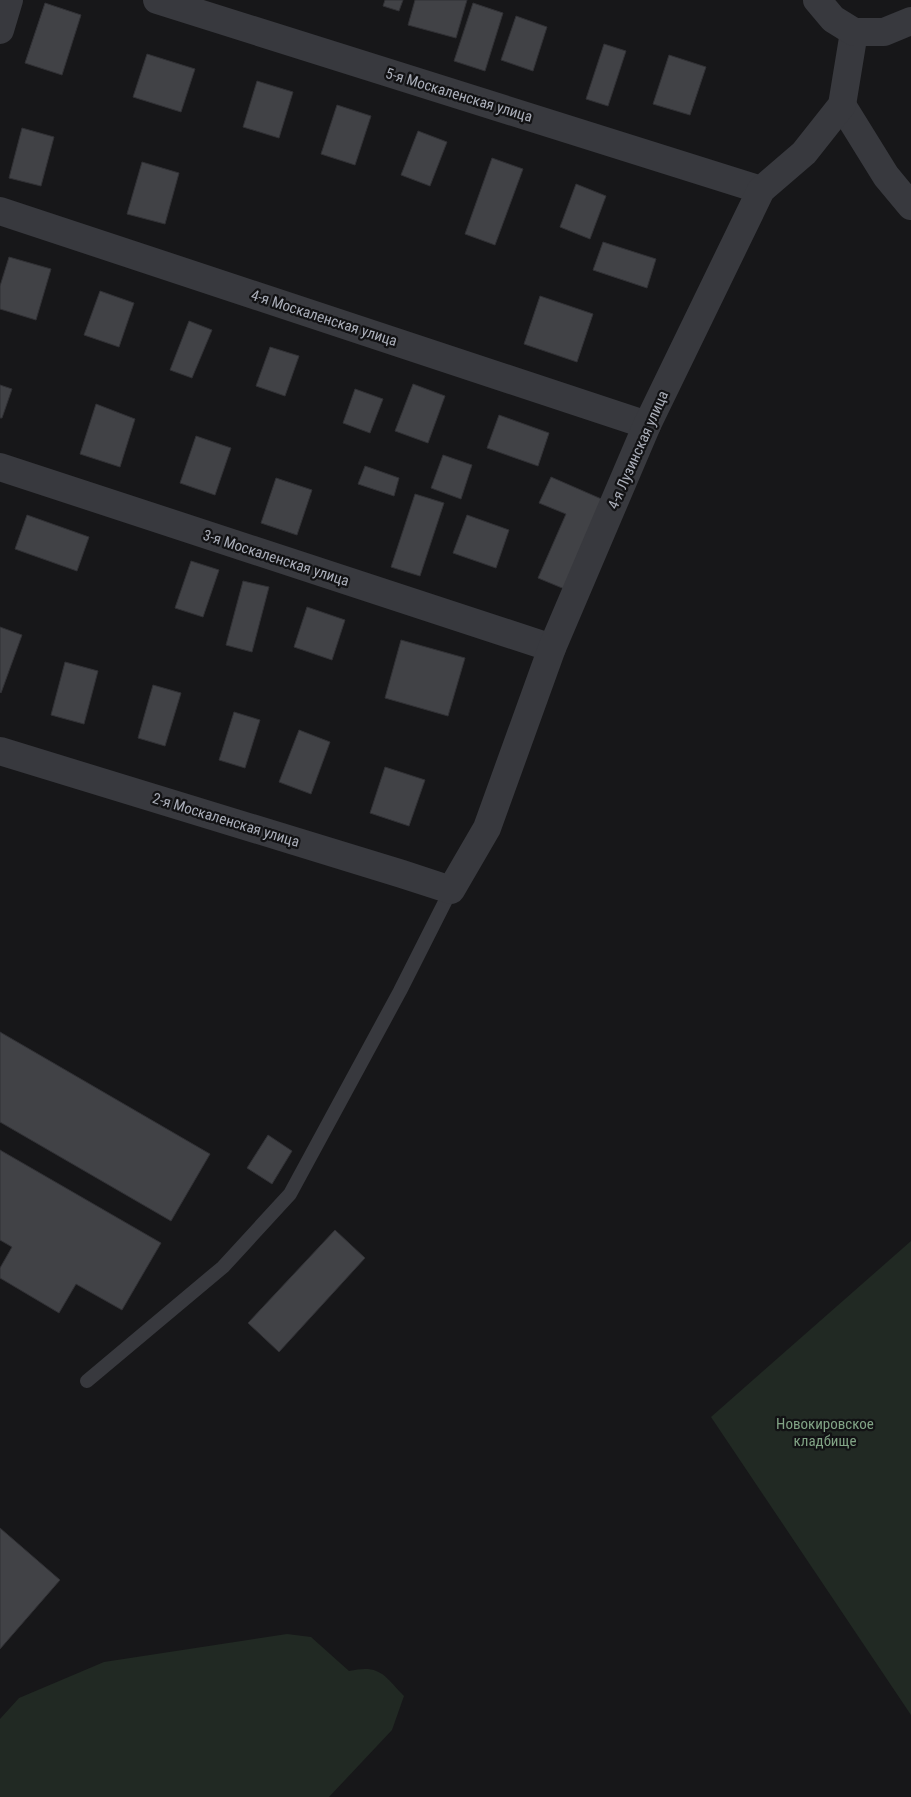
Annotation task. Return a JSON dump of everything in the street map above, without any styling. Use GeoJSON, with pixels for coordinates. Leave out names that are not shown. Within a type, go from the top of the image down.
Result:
{"type":"FeatureCollection","features":[{"type":"Feature","properties":{"kind":"street"},"geometry":{"type":"LineString","coordinates":[[0,30],[9,0]]}},
{"type":"Feature","properties":{"kind":"street","name":"5-я Москаленская улица"},"geometry":{"type":"LineString","coordinates":[[157,0],[761,190]]}},
{"type":"Feature","properties":{"kind":"street"},"geometry":{"type":"LineString","coordinates":[[817,0],[833,19],[854,32],[884,32],[911,21]]}},
{"type":"Feature","properties":{"kind":"street","name":"4-я Лузинская улица"},"geometry":{"type":"LineString","coordinates":[[451,890],[487,828],[552,648],[647,425],[761,190],[804,153],[842,105],[854,32]]}},
{"type":"Feature","properties":{"kind":"street"},"geometry":{"type":"LineString","coordinates":[[842,105],[886,176],[911,206]]}},
{"type":"Feature","properties":{"kind":"street","name":"4-я Москаленская улица"},"geometry":{"type":"LineString","coordinates":[[0,211],[647,425]]}},
{"type":"Feature","properties":{"kind":"street","name":"3-я Москаленская улица"},"geometry":{"type":"LineString","coordinates":[[0,467],[552,648]]}},
{"type":"Feature","properties":{"kind":"street","name":"2-я Москаленская улица"},"geometry":{"type":"LineString","coordinates":[[0,751],[451,890]]}},
{"type":"Feature","properties":{"kind":"lane"},"geometry":{"type":"LineString","coordinates":[[87,1381],[223,1267],[290,1194],[400,991],[451,890]]}},
{"type":"Feature","properties":{"kind":"green space","name":"Новокировское кладбище"},"geometry":{"type":"Polygon","coordinates":[[[911,1241],[911,1715],[711,1417],[911,1241]]]}},
{"type":"Feature","properties":{"kind":"green space"},"geometry":{"type":"Polygon","coordinates":[[[287,1634],[311,1637],[349,1671],[368,1669],[381,1673],[404,1696],[392,1730],[329,1797],[0,1797],[0,1719],[19,1698],[104,1662],[287,1634]]]}},
{"type":"Feature","properties":{"kind":"building"},"geometry":{"type":"Polygon","coordinates":[[[385,0],[403,0],[399,11],[383,6],[385,0]]]}},
{"type":"Feature","properties":{"kind":"building"},"geometry":{"type":"Polygon","coordinates":[[[415,0],[467,0],[456,38],[408,25],[415,0]]]}},
{"type":"Feature","properties":{"kind":"building"},"geometry":{"type":"Polygon","coordinates":[[[45,3],[81,15],[62,75],[25,63],[45,3]]]}},
{"type":"Feature","properties":{"kind":"building"},"geometry":{"type":"Polygon","coordinates":[[[473,3],[503,13],[485,71],[454,61],[473,3]]]}},
{"type":"Feature","properties":{"kind":"building"},"geometry":{"type":"Polygon","coordinates":[[[516,16],[547,27],[533,71],[501,60],[516,16]]]}},
{"type":"Feature","properties":{"kind":"building"},"geometry":{"type":"Polygon","coordinates":[[[604,44],[626,51],[608,106],[586,99],[604,44]]]}},
{"type":"Feature","properties":{"kind":"building"},"geometry":{"type":"Polygon","coordinates":[[[147,54],[195,69],[181,112],[133,97],[147,54]]]}},
{"type":"Feature","properties":{"kind":"building"},"geometry":{"type":"Polygon","coordinates":[[[669,55],[706,67],[690,115],[653,104],[669,55]]]}},
{"type":"Feature","properties":{"kind":"building"},"geometry":{"type":"Polygon","coordinates":[[[257,81],[293,92],[279,138],[243,127],[257,81]]]}},
{"type":"Feature","properties":{"kind":"building"},"geometry":{"type":"Polygon","coordinates":[[[337,105],[371,116],[355,165],[321,154],[337,105]]]}},
{"type":"Feature","properties":{"kind":"building"},"geometry":{"type":"Polygon","coordinates":[[[22,128],[54,137],[41,186],[9,178],[22,128]]]}},
{"type":"Feature","properties":{"kind":"building"},"geometry":{"type":"Polygon","coordinates":[[[418,131],[447,142],[430,186],[401,175],[418,131]]]}},
{"type":"Feature","properties":{"kind":"building"},"geometry":{"type":"Polygon","coordinates":[[[492,158],[523,169],[495,245],[465,234],[492,158]]]}},
{"type":"Feature","properties":{"kind":"building"},"geometry":{"type":"Polygon","coordinates":[[[142,162],[179,173],[165,224],[127,214],[142,162]]]}},
{"type":"Feature","properties":{"kind":"building"},"geometry":{"type":"Polygon","coordinates":[[[576,184],[606,196],[590,239],[560,227],[576,184]]]}},
{"type":"Feature","properties":{"kind":"building"},"geometry":{"type":"Polygon","coordinates":[[[603,242],[656,259],[647,288],[593,270],[603,242]]]}},
{"type":"Feature","properties":{"kind":"building"},"geometry":{"type":"Polygon","coordinates":[[[9,257],[51,269],[36,320],[0,309],[0,286],[9,257]]]}},
{"type":"Feature","properties":{"kind":"building"},"geometry":{"type":"Polygon","coordinates":[[[100,291],[134,303],[119,347],[84,335],[100,291]]]}},
{"type":"Feature","properties":{"kind":"building"},"geometry":{"type":"Polygon","coordinates":[[[540,296],[593,314],[577,362],[524,344],[540,296]]]}},
{"type":"Feature","properties":{"kind":"building"},"geometry":{"type":"Polygon","coordinates":[[[189,321],[212,330],[192,378],[170,370],[189,321]]]}},
{"type":"Feature","properties":{"kind":"building"},"geometry":{"type":"Polygon","coordinates":[[[270,347],[299,356],[285,396],[256,386],[270,347]]]}},
{"type":"Feature","properties":{"kind":"building"},"geometry":{"type":"Polygon","coordinates":[[[413,384],[445,396],[428,443],[395,431],[413,384]]]}},
{"type":"Feature","properties":{"kind":"building"},"geometry":{"type":"Polygon","coordinates":[[[0,385],[12,389],[2,418],[0,418],[0,385]]]}},
{"type":"Feature","properties":{"kind":"building"},"geometry":{"type":"Polygon","coordinates":[[[355,389],[383,399],[370,433],[343,423],[355,389]]]}},
{"type":"Feature","properties":{"kind":"building"},"geometry":{"type":"Polygon","coordinates":[[[96,404],[135,419],[120,467],[80,454],[96,404]]]}},
{"type":"Feature","properties":{"kind":"building"},"geometry":{"type":"Polygon","coordinates":[[[499,415],[549,433],[538,466],[487,448],[499,415]]]}},
{"type":"Feature","properties":{"kind":"building"},"geometry":{"type":"Polygon","coordinates":[[[196,436],[231,448],[215,495],[180,483],[196,436]]]}},
{"type":"Feature","properties":{"kind":"building"},"geometry":{"type":"Polygon","coordinates":[[[443,455],[472,465],[461,499],[431,488],[443,455]]]}},
{"type":"Feature","properties":{"kind":"building"},"geometry":{"type":"Polygon","coordinates":[[[365,466],[399,478],[394,496],[358,484],[365,466]]]}},
{"type":"Feature","properties":{"kind":"building"},"geometry":{"type":"Polygon","coordinates":[[[551,477],[606,501],[567,590],[538,578],[566,514],[539,503],[551,477]]]}},
{"type":"Feature","properties":{"kind":"building"},"geometry":{"type":"Polygon","coordinates":[[[276,478],[312,490],[297,535],[261,523],[276,478]]]}},
{"type":"Feature","properties":{"kind":"building"},"geometry":{"type":"Polygon","coordinates":[[[415,494],[444,503],[420,576],[391,567],[415,494]]]}},
{"type":"Feature","properties":{"kind":"building"},"geometry":{"type":"Polygon","coordinates":[[[27,515],[89,537],[77,571],[15,549],[27,515]]]}},
{"type":"Feature","properties":{"kind":"building"},"geometry":{"type":"Polygon","coordinates":[[[467,515],[509,530],[496,568],[453,553],[467,515]]]}},
{"type":"Feature","properties":{"kind":"building"},"geometry":{"type":"Polygon","coordinates":[[[191,561],[219,570],[203,617],[175,608],[191,561]]]}},
{"type":"Feature","properties":{"kind":"building"},"geometry":{"type":"Polygon","coordinates":[[[243,581],[269,587],[252,652],[226,645],[243,581]]]}},
{"type":"Feature","properties":{"kind":"building"},"geometry":{"type":"Polygon","coordinates":[[[307,607],[345,620],[332,660],[294,647],[307,607]]]}},
{"type":"Feature","properties":{"kind":"building"},"geometry":{"type":"Polygon","coordinates":[[[0,627],[22,635],[1,693],[0,692],[0,627]]]}},
{"type":"Feature","properties":{"kind":"building"},"geometry":{"type":"Polygon","coordinates":[[[401,640],[465,658],[448,716],[385,698],[401,640]]]}},
{"type":"Feature","properties":{"kind":"building"},"geometry":{"type":"Polygon","coordinates":[[[65,662],[98,671],[84,724],[51,715],[65,662]]]}},
{"type":"Feature","properties":{"kind":"building"},"geometry":{"type":"Polygon","coordinates":[[[153,685],[181,693],[165,746],[138,738],[153,685]]]}},
{"type":"Feature","properties":{"kind":"building"},"geometry":{"type":"Polygon","coordinates":[[[234,712],[260,720],[245,768],[219,760],[234,712]]]}},
{"type":"Feature","properties":{"kind":"building"},"geometry":{"type":"Polygon","coordinates":[[[299,730],[330,742],[311,794],[279,782],[299,730]]]}},
{"type":"Feature","properties":{"kind":"building"},"geometry":{"type":"Polygon","coordinates":[[[385,767],[425,780],[409,826],[370,813],[385,767]]]}},
{"type":"Feature","properties":{"kind":"building"},"geometry":{"type":"Polygon","coordinates":[[[0,1032],[210,1154],[171,1221],[0,1122],[0,1032]]]}},
{"type":"Feature","properties":{"kind":"building"},"geometry":{"type":"Polygon","coordinates":[[[268,1135],[292,1151],[272,1184],[247,1168],[268,1135]]]}},
{"type":"Feature","properties":{"kind":"building"},"geometry":{"type":"Polygon","coordinates":[[[0,1150],[161,1243],[122,1310],[76,1284],[59,1313],[0,1278],[0,1268],[12,1247],[0,1240],[0,1150]]]}},
{"type":"Feature","properties":{"kind":"building"},"geometry":{"type":"Polygon","coordinates":[[[335,1230],[365,1258],[279,1352],[248,1323],[335,1230]]]}},
{"type":"Feature","properties":{"kind":"building"},"geometry":{"type":"Polygon","coordinates":[[[0,1528],[60,1580],[0,1649],[0,1528]]]}}]}
